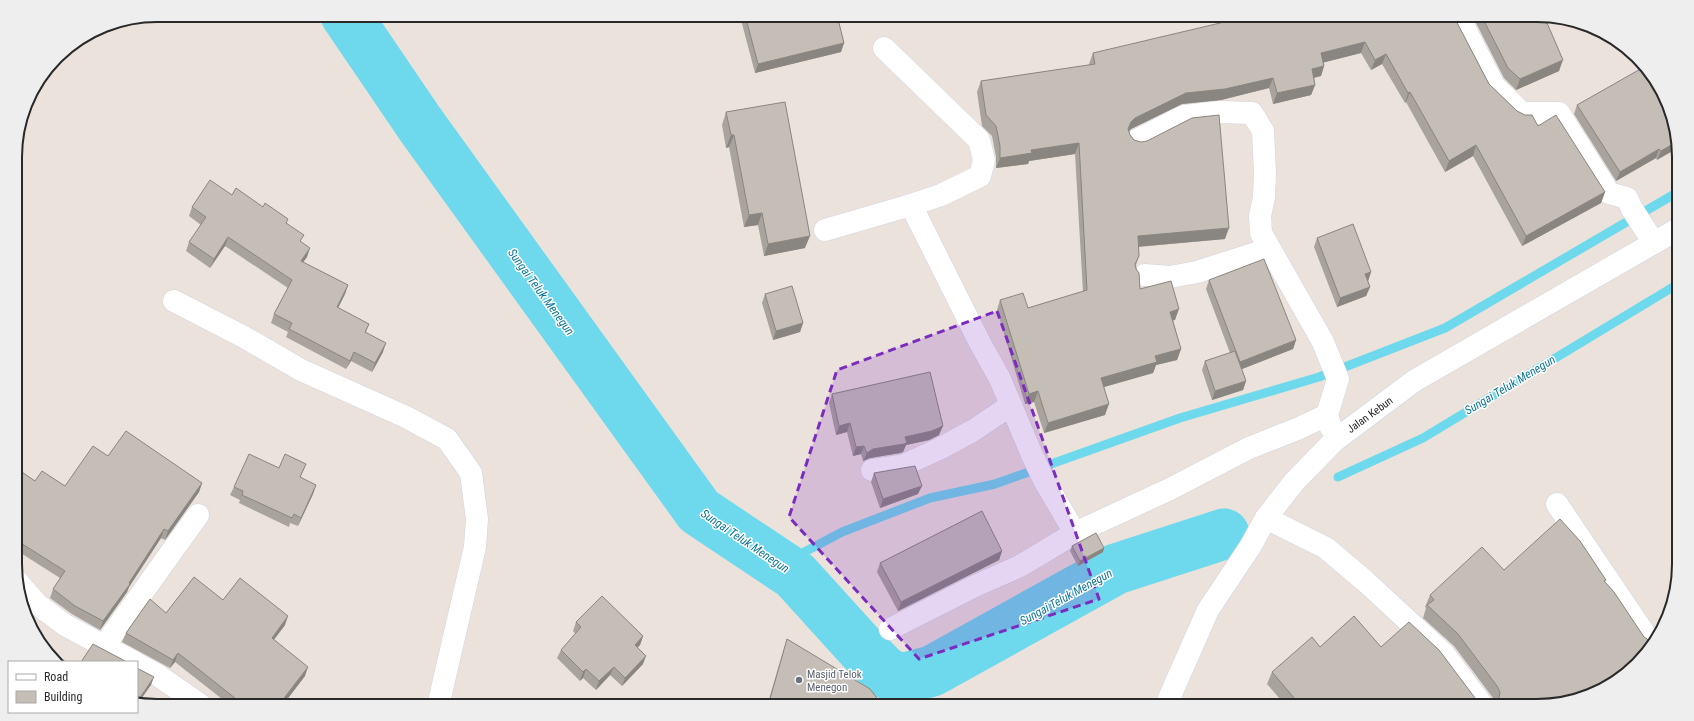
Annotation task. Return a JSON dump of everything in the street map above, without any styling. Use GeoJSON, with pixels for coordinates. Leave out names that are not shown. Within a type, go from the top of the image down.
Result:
{"type":"FeatureCollection","features":[{"type":"Feature","properties":{"kind":"street"},"geometry":{"type":"LineString","coordinates":[[1461,22],[1494,86],[1522,112],[1559,113],[1609,193],[1627,198],[1637,217],[1654,243]]}},
{"type":"Feature","properties":{"kind":"street"},"geometry":{"type":"LineString","coordinates":[[825,230],[941,195],[980,176],[984,160],[979,140],[884,48]]}},
{"type":"Feature","properties":{"kind":"street"},"geometry":{"type":"LineString","coordinates":[[1137,140],[1184,116],[1220,112],[1252,113],[1263,131],[1265,173],[1264,197],[1260,216],[1261,233],[1323,342],[1334,371],[1327,415],[1334,441]]}},
{"type":"Feature","properties":{"kind":"street"},"geometry":{"type":"LineString","coordinates":[[911,205],[980,343],[1000,379],[1045,482],[1075,533]]}},
{"type":"Feature","properties":{"kind":"street","name":"Jalan Kebun"},"geometry":{"type":"LineString","coordinates":[[1169,699],[1208,610],[1250,547],[1266,518],[1294,482],[1334,441],[1414,382],[1672,232]]}},
{"type":"Feature","properties":{"kind":"street"},"geometry":{"type":"LineString","coordinates":[[1144,275],[1170,277],[1197,272],[1269,249]]}},
{"type":"Feature","properties":{"kind":"street"},"geometry":{"type":"LineString","coordinates":[[174,301],[244,337],[301,370],[406,417],[447,439],[471,473],[477,519],[475,547],[440,699]]}},
{"type":"Feature","properties":{"kind":"street"},"geometry":{"type":"LineString","coordinates":[[872,470],[904,465],[941,448],[974,430],[1011,405]]}},
{"type":"Feature","properties":{"kind":"street"},"geometry":{"type":"LineString","coordinates":[[890,629],[975,586],[1020,566],[1075,533],[1170,489],[1248,448],[1297,429],[1327,415]]}},
{"type":"Feature","properties":{"kind":"street"},"geometry":{"type":"LineString","coordinates":[[1557,504],[1648,640]]}},
{"type":"Feature","properties":{"kind":"street"},"geometry":{"type":"LineString","coordinates":[[104,646],[198,515]]}},
{"type":"Feature","properties":{"kind":"street"},"geometry":{"type":"LineString","coordinates":[[1266,518],[1326,548],[1365,581],[1444,654],[1478,699]]}},
{"type":"Feature","properties":{"kind":"street"},"geometry":{"type":"LineString","coordinates":[[26,597],[33,607],[132,661]]}},
{"type":"Feature","properties":{"kind":"street"},"geometry":{"type":"LineString","coordinates":[[138,665],[156,674],[192,699]]}},
{"type":"Feature","properties":{"kind":"highlighted area"},"geometry":{"type":"Polygon","coordinates":[[[997,311],[1099,599],[919,659],[789,517],[837,370],[997,311]]]}},
{"type":"Feature","properties":{"kind":"building"},"geometry":{"type":"Polygon","coordinates":[[[747,22],[839,22],[844,43],[758,64],[747,22]]]}},
{"type":"Feature","properties":{"kind":"building"},"geometry":{"type":"Polygon","coordinates":[[[1224,22],[1457,22],[1489,84],[1517,111],[1525,115],[1532,115],[1538,126],[1556,115],[1605,192],[1526,236],[1476,145],[1449,161],[1410,92],[1408,93],[1386,54],[1375,60],[1365,42],[1321,53],[1324,66],[1312,69],[1315,85],[1277,93],[1273,78],[1225,89],[1186,93],[1135,118],[1131,122],[1128,129],[1134,140],[1141,142],[1147,141],[1192,118],[1219,115],[1229,228],[1138,236],[1139,256],[1135,264],[1139,273],[1140,289],[1171,281],[1179,309],[1170,312],[1181,349],[1155,356],[1157,362],[1101,378],[1109,404],[1048,423],[1038,391],[1029,394],[1000,300],[1023,293],[1028,308],[1087,290],[1079,143],[1031,150],[1032,153],[1000,158],[1000,146],[996,126],[986,115],[981,81],[1095,64],[1093,53],[1224,22]]]}},
{"type":"Feature","properties":{"kind":"building"},"geometry":{"type":"Polygon","coordinates":[[[1485,22],[1547,23],[1563,60],[1520,79],[1508,68],[1485,22]]]}},
{"type":"Feature","properties":{"kind":"building"},"geometry":{"type":"Polygon","coordinates":[[[1639,70],[1654,90],[1662,106],[1671,145],[1661,151],[1659,149],[1620,172],[1577,105],[1639,70]]]}},
{"type":"Feature","properties":{"kind":"building"},"geometry":{"type":"Polygon","coordinates":[[[785,102],[810,236],[768,244],[762,213],[749,215],[734,135],[731,135],[726,112],[785,102]]]}},
{"type":"Feature","properties":{"kind":"building"},"geometry":{"type":"Polygon","coordinates":[[[210,180],[232,195],[236,188],[263,207],[265,203],[288,219],[286,223],[304,235],[300,241],[310,248],[301,261],[348,285],[337,307],[369,324],[365,332],[386,343],[375,363],[354,352],[350,361],[289,329],[292,323],[274,314],[292,280],[228,237],[214,259],[189,242],[206,217],[192,207],[210,180]]]}},
{"type":"Feature","properties":{"kind":"building"},"geometry":{"type":"Polygon","coordinates":[[[1353,224],[1371,272],[1365,274],[1370,287],[1340,298],[1317,238],[1353,224]]]}},
{"type":"Feature","properties":{"kind":"building"},"geometry":{"type":"Polygon","coordinates":[[[1264,259],[1296,340],[1240,362],[1209,280],[1264,259]]]}},
{"type":"Feature","properties":{"kind":"building"},"geometry":{"type":"Polygon","coordinates":[[[792,286],[803,323],[776,331],[765,294],[792,286]]]}},
{"type":"Feature","properties":{"kind":"building"},"geometry":{"type":"Polygon","coordinates":[[[1235,351],[1246,381],[1215,391],[1205,361],[1235,351]]]}},
{"type":"Feature","properties":{"kind":"building"},"geometry":{"type":"Polygon","coordinates":[[[930,372],[943,426],[932,431],[905,437],[907,443],[873,449],[867,453],[864,446],[856,447],[850,423],[839,426],[832,394],[930,372]]]}},
{"type":"Feature","properties":{"kind":"building"},"geometry":{"type":"Polygon","coordinates":[[[126,431],[202,483],[168,531],[164,529],[129,583],[130,584],[103,621],[75,606],[53,589],[65,571],[22,544],[22,472],[35,481],[42,471],[65,486],[93,446],[108,456],[126,431]]]}},
{"type":"Feature","properties":{"kind":"building"},"geometry":{"type":"Polygon","coordinates":[[[249,454],[279,468],[285,454],[306,464],[300,477],[316,485],[301,518],[294,514],[292,518],[242,495],[243,491],[234,487],[249,454]]]}},
{"type":"Feature","properties":{"kind":"building"},"geometry":{"type":"Polygon","coordinates":[[[915,466],[922,486],[883,499],[874,473],[915,466]]]}},
{"type":"Feature","properties":{"kind":"building"},"geometry":{"type":"Polygon","coordinates":[[[982,511],[1002,551],[901,602],[880,563],[982,511]]]}},
{"type":"Feature","properties":{"kind":"building"},"geometry":{"type":"Polygon","coordinates":[[[1560,519],[1580,541],[1606,580],[1604,581],[1614,592],[1644,637],[1648,640],[1632,659],[1619,671],[1604,681],[1580,692],[1545,699],[1498,699],[1500,692],[1497,686],[1458,634],[1427,605],[1434,600],[1430,595],[1482,547],[1504,570],[1560,519]]]}},
{"type":"Feature","properties":{"kind":"building"},"geometry":{"type":"Polygon","coordinates":[[[1096,533],[1104,548],[1080,561],[1072,546],[1096,533]]]}},
{"type":"Feature","properties":{"kind":"building"},"geometry":{"type":"Polygon","coordinates":[[[194,577],[223,600],[240,578],[288,616],[272,638],[308,667],[283,699],[236,699],[178,653],[173,660],[126,633],[150,599],[166,613],[194,577]]]}},
{"type":"Feature","properties":{"kind":"building"},"geometry":{"type":"Polygon","coordinates":[[[602,596],[643,636],[635,645],[646,656],[625,678],[614,667],[599,681],[586,669],[583,672],[561,650],[581,627],[576,622],[602,596]]]}},
{"type":"Feature","properties":{"kind":"building"},"geometry":{"type":"Polygon","coordinates":[[[1354,616],[1381,647],[1409,622],[1439,650],[1476,699],[1295,699],[1272,672],[1312,637],[1320,647],[1354,616]]]}},
{"type":"Feature","properties":{"kind":"building"},"geometry":{"type":"Polygon","coordinates":[[[787,639],[870,689],[878,699],[770,699],[787,639]]]}},
{"type":"Feature","properties":{"kind":"building"},"geometry":{"type":"Polygon","coordinates":[[[93,644],[125,661],[82,661],[93,644]]]}},
{"type":"Feature","properties":{"kind":"building"},"geometry":{"type":"Polygon","coordinates":[[[138,669],[154,677],[140,698],[138,697],[138,669]]]}},
{"type":"Feature","properties":{"kind":"waterway","name":"Sungai Teluk Menegun"},"geometry":{"type":"LineString","coordinates":[[351,22],[420,124],[699,511],[795,575],[863,650],[886,673],[902,679],[932,671],[1116,569],[1224,534]]}},
{"type":"Feature","properties":{"kind":"waterway"},"geometry":{"type":"LineString","coordinates":[[780,565],[842,532],[930,498],[995,484],[1180,418],[1319,377],[1445,328],[1672,196]]}},
{"type":"Feature","properties":{"kind":"waterway","name":"Sungai Teluk Menegun"},"geometry":{"type":"LineString","coordinates":[[1338,477],[1423,438],[1672,288]]}},
{"type":"Feature","properties":{"kind":"place","name":"Masjid Telok Menegon"},"geometry":{"type":"Point","coordinates":[799,680]}}]}
